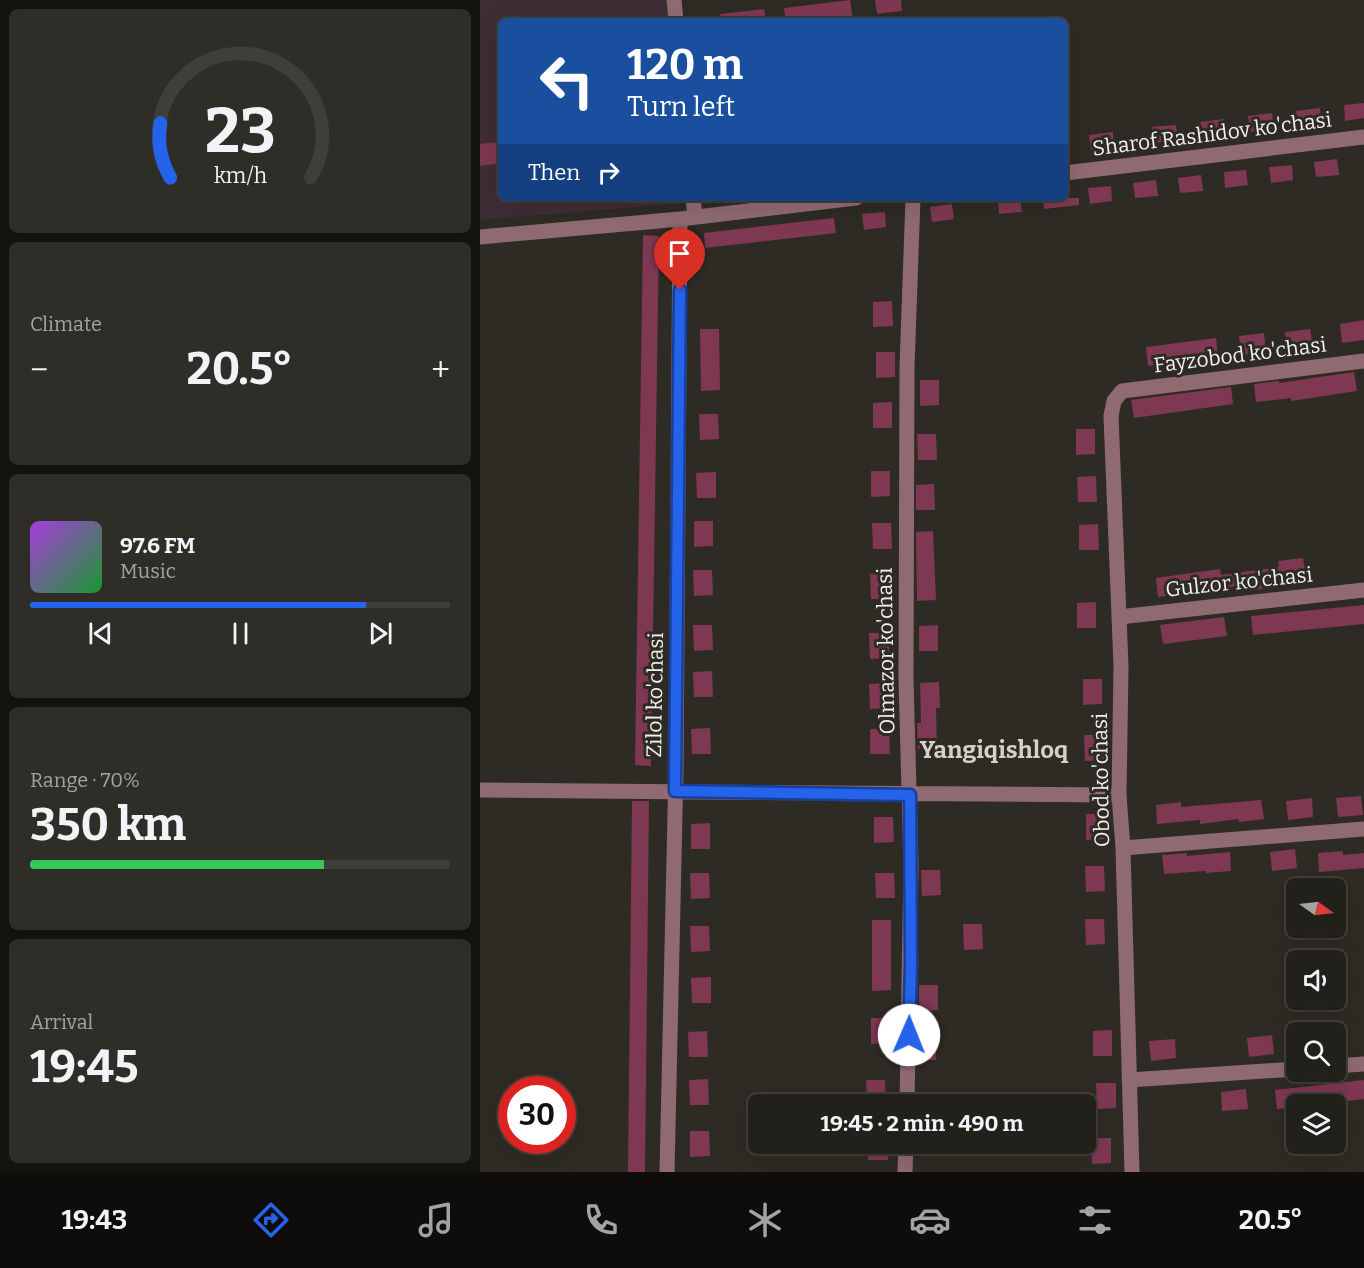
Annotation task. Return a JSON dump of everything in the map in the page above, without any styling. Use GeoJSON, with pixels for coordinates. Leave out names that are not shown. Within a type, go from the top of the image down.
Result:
{"type":"FeatureCollection","features":[{"type":"Feature","properties":{"kind":"street"},"geometry":{"type":"LineString","coordinates":[[674,0],[676,18]]}},
{"type":"Feature","properties":{"kind":"street","name":"Sharof Rashidov ko'chasi"},"geometry":{"type":"LineString","coordinates":[[1068,173],[1364,137]]}},
{"type":"Feature","properties":{"kind":"street","name":"Zilol ko'chasi"},"geometry":{"type":"LineString","coordinates":[[667,1172],[688,218],[692,201]]}},
{"type":"Feature","properties":{"kind":"street"},"geometry":{"type":"LineString","coordinates":[[480,237],[688,218],[831,201]]}},
{"type":"Feature","properties":{"kind":"street","name":"Olmazor ko'chasi"},"geometry":{"type":"LineString","coordinates":[[907,1094],[911,966],[910,795],[906,679],[907,390],[913,201]]}},
{"type":"Feature","properties":{"kind":"street","name":"Fayzobod ko'chasi"},"geometry":{"type":"LineString","coordinates":[[1122,391],[1364,360]]}},
{"type":"Feature","properties":{"kind":"street","name":"Obod ko'chasi"},"geometry":{"type":"LineString","coordinates":[[1122,391],[1114,401],[1112,416],[1121,666],[1119,795],[1123,848],[1132,1172]]}},
{"type":"Feature","properties":{"kind":"street","name":"Gulzor ko'chasi"},"geometry":{"type":"LineString","coordinates":[[1119,616],[1364,590]]}},
{"type":"Feature","properties":{"kind":"street"},"geometry":{"type":"LineString","coordinates":[[480,790],[1119,795]]}},
{"type":"Feature","properties":{"kind":"street"},"geometry":{"type":"LineString","coordinates":[[1123,848],[1364,829]]}},
{"type":"Feature","properties":{"kind":"street"},"geometry":{"type":"LineString","coordinates":[[1346,1065],[1364,1064]]}},
{"type":"Feature","properties":{"kind":"street"},"geometry":{"type":"LineString","coordinates":[[1129,1080],[1286,1070]]}},
{"type":"Feature","properties":{"kind":"street"},"geometry":{"type":"LineString","coordinates":[[905,1172],[906,1154]]}},
{"type":"Feature","properties":{"kind":"shaded area"},"geometry":{"type":"Polygon","coordinates":[[[480,0],[666,0],[668,18],[498,18],[498,201],[685,201],[685,203],[480,220],[480,0]]]}},
{"type":"Feature","properties":{"kind":"building"},"geometry":{"type":"Polygon","coordinates":[[[850,0],[853,18],[786,18],[784,8],[850,0]]]}},
{"type":"Feature","properties":{"kind":"building"},"geometry":{"type":"Polygon","coordinates":[[[875,0],[901,0],[902,11],[877,14],[875,0]]]}},
{"type":"Feature","properties":{"kind":"building"},"geometry":{"type":"Polygon","coordinates":[[[764,9],[766,18],[721,18],[720,14],[764,9]]]}},
{"type":"Feature","properties":{"kind":"building"},"geometry":{"type":"Polygon","coordinates":[[[1364,103],[1364,118],[1345,121],[1344,105],[1364,103]]]}},
{"type":"Feature","properties":{"kind":"building"},"geometry":{"type":"Polygon","coordinates":[[[1320,108],[1321,123],[1297,126],[1296,111],[1320,108]]]}},
{"type":"Feature","properties":{"kind":"building"},"geometry":{"type":"Polygon","coordinates":[[[1272,113],[1274,129],[1250,132],[1248,116],[1272,113]]]}},
{"type":"Feature","properties":{"kind":"building"},"geometry":{"type":"Polygon","coordinates":[[[1224,119],[1226,135],[1202,137],[1200,122],[1224,119]]]}},
{"type":"Feature","properties":{"kind":"building"},"geometry":{"type":"Polygon","coordinates":[[[1176,125],[1178,140],[1154,143],[1152,127],[1176,125]]]}},
{"type":"Feature","properties":{"kind":"building"},"geometry":{"type":"Polygon","coordinates":[[[1113,132],[1114,148],[1091,151],[1089,135],[1113,132]]]}},
{"type":"Feature","properties":{"kind":"building"},"geometry":{"type":"Polygon","coordinates":[[[498,142],[498,163],[480,166],[480,144],[498,142]]]}},
{"type":"Feature","properties":{"kind":"building"},"geometry":{"type":"Polygon","coordinates":[[[1337,159],[1339,175],[1316,177],[1314,162],[1337,159]]]}},
{"type":"Feature","properties":{"kind":"building"},"geometry":{"type":"Polygon","coordinates":[[[1292,165],[1293,180],[1271,183],[1269,167],[1292,165]]]}},
{"type":"Feature","properties":{"kind":"building"},"geometry":{"type":"Polygon","coordinates":[[[1246,170],[1248,185],[1225,188],[1224,172],[1246,170]]]}},
{"type":"Feature","properties":{"kind":"building"},"geometry":{"type":"Polygon","coordinates":[[[1201,175],[1203,191],[1180,193],[1178,178],[1201,175]]]}},
{"type":"Feature","properties":{"kind":"building"},"geometry":{"type":"Polygon","coordinates":[[[1156,180],[1158,196],[1135,198],[1133,183],[1156,180]]]}},
{"type":"Feature","properties":{"kind":"building"},"geometry":{"type":"Polygon","coordinates":[[[1111,186],[1112,201],[1090,204],[1088,188],[1111,186]]]}},
{"type":"Feature","properties":{"kind":"building"},"geometry":{"type":"Polygon","coordinates":[[[1068,198],[1079,198],[1079,205],[1044,209],[1043,201],[1068,201],[1068,198]]]}},
{"type":"Feature","properties":{"kind":"building"},"geometry":{"type":"Polygon","coordinates":[[[998,201],[1020,201],[1022,212],[999,214],[998,201]]]}},
{"type":"Feature","properties":{"kind":"building"},"geometry":{"type":"Polygon","coordinates":[[[952,204],[954,219],[932,222],[930,207],[952,204]]]}},
{"type":"Feature","properties":{"kind":"building"},"geometry":{"type":"Polygon","coordinates":[[[885,212],[886,227],[864,230],[862,214],[885,212]]]}},
{"type":"Feature","properties":{"kind":"building"},"geometry":{"type":"Polygon","coordinates":[[[834,218],[836,233],[705,248],[704,233],[834,218]]]}},
{"type":"Feature","properties":{"kind":"building"},"geometry":{"type":"Polygon","coordinates":[[[643,235],[659,236],[651,766],[635,765],[643,235]]]}},
{"type":"Feature","properties":{"kind":"building"},"geometry":{"type":"Polygon","coordinates":[[[892,301],[893,326],[873,327],[873,302],[892,301]]]}},
{"type":"Feature","properties":{"kind":"building"},"geometry":{"type":"Polygon","coordinates":[[[1364,320],[1364,340],[1342,343],[1340,324],[1364,320]]]}},
{"type":"Feature","properties":{"kind":"building"},"geometry":{"type":"Polygon","coordinates":[[[700,329],[719,329],[720,390],[701,391],[700,329]]]}},
{"type":"Feature","properties":{"kind":"building"},"geometry":{"type":"Polygon","coordinates":[[[1310,329],[1313,348],[1288,351],[1285,332],[1310,329]]]}},
{"type":"Feature","properties":{"kind":"building"},"geometry":{"type":"Polygon","coordinates":[[[1264,333],[1266,352],[1241,355],[1239,336],[1264,333]]]}},
{"type":"Feature","properties":{"kind":"building"},"geometry":{"type":"Polygon","coordinates":[[[1216,338],[1218,357],[1148,366],[1146,347],[1216,338]]]}},
{"type":"Feature","properties":{"kind":"building"},"geometry":{"type":"Polygon","coordinates":[[[876,352],[895,352],[895,377],[876,378],[876,352]]]}},
{"type":"Feature","properties":{"kind":"building"},"geometry":{"type":"Polygon","coordinates":[[[1354,372],[1357,391],[1291,401],[1291,398],[1256,402],[1254,384],[1279,381],[1279,383],[1354,372]]]}},
{"type":"Feature","properties":{"kind":"building"},"geometry":{"type":"Polygon","coordinates":[[[920,380],[939,380],[939,405],[920,406],[920,380]]]}},
{"type":"Feature","properties":{"kind":"building"},"geometry":{"type":"Polygon","coordinates":[[[1231,387],[1233,404],[1134,418],[1131,400],[1231,387]]]}},
{"type":"Feature","properties":{"kind":"building"},"geometry":{"type":"Polygon","coordinates":[[[892,402],[892,428],[873,428],[873,403],[892,402]]]}},
{"type":"Feature","properties":{"kind":"building"},"geometry":{"type":"Polygon","coordinates":[[[699,414],[718,414],[719,439],[700,440],[699,414]]]}},
{"type":"Feature","properties":{"kind":"building"},"geometry":{"type":"Polygon","coordinates":[[[1076,429],[1095,429],[1095,454],[1076,455],[1076,429]]]}},
{"type":"Feature","properties":{"kind":"building"},"geometry":{"type":"Polygon","coordinates":[[[917,434],[936,434],[937,460],[918,460],[917,434]]]}},
{"type":"Feature","properties":{"kind":"building"},"geometry":{"type":"Polygon","coordinates":[[[871,471],[890,471],[890,496],[871,497],[871,471]]]}},
{"type":"Feature","properties":{"kind":"building"},"geometry":{"type":"Polygon","coordinates":[[[716,472],[716,498],[697,498],[696,473],[716,472]]]}},
{"type":"Feature","properties":{"kind":"building"},"geometry":{"type":"Polygon","coordinates":[[[1096,476],[1097,502],[1078,502],[1077,477],[1096,476]]]}},
{"type":"Feature","properties":{"kind":"building"},"geometry":{"type":"Polygon","coordinates":[[[934,484],[935,510],[916,510],[916,485],[934,484]]]}},
{"type":"Feature","properties":{"kind":"building"},"geometry":{"type":"Polygon","coordinates":[[[694,521],[713,521],[713,546],[694,547],[694,521]]]}},
{"type":"Feature","properties":{"kind":"building"},"geometry":{"type":"Polygon","coordinates":[[[872,523],[891,523],[892,549],[873,549],[872,523]]]}},
{"type":"Feature","properties":{"kind":"building"},"geometry":{"type":"Polygon","coordinates":[[[1098,524],[1099,550],[1079,550],[1079,525],[1098,524]]]}},
{"type":"Feature","properties":{"kind":"building"},"geometry":{"type":"Polygon","coordinates":[[[933,531],[936,600],[917,601],[916,532],[933,531]]]}},
{"type":"Feature","properties":{"kind":"building"},"geometry":{"type":"Polygon","coordinates":[[[1303,558],[1306,577],[1262,583],[1262,589],[1237,592],[1236,586],[1158,597],[1156,578],[1220,569],[1221,575],[1279,567],[1278,561],[1303,558]]]}},
{"type":"Feature","properties":{"kind":"building"},"geometry":{"type":"Polygon","coordinates":[[[693,570],[712,570],[713,595],[694,596],[693,570]]]}},
{"type":"Feature","properties":{"kind":"building"},"geometry":{"type":"Polygon","coordinates":[[[889,573],[890,599],[871,599],[870,574],[889,573]]]}},
{"type":"Feature","properties":{"kind":"building"},"geometry":{"type":"Polygon","coordinates":[[[1096,602],[1096,628],[1077,628],[1077,603],[1096,602]]]}},
{"type":"Feature","properties":{"kind":"building"},"geometry":{"type":"Polygon","coordinates":[[[1364,605],[1364,624],[1253,635],[1251,616],[1364,605]]]}},
{"type":"Feature","properties":{"kind":"building"},"geometry":{"type":"Polygon","coordinates":[[[1224,617],[1227,636],[1163,644],[1160,625],[1224,617]]]}},
{"type":"Feature","properties":{"kind":"building"},"geometry":{"type":"Polygon","coordinates":[[[693,625],[712,625],[713,650],[694,651],[693,625]]]}},
{"type":"Feature","properties":{"kind":"building"},"geometry":{"type":"Polygon","coordinates":[[[938,625],[938,651],[919,651],[919,626],[938,625]]]}},
{"type":"Feature","properties":{"kind":"building"},"geometry":{"type":"Polygon","coordinates":[[[869,633],[889,633],[889,658],[870,659],[869,633]]]}},
{"type":"Feature","properties":{"kind":"building"},"geometry":{"type":"Polygon","coordinates":[[[712,671],[713,697],[694,697],[693,672],[712,671]]]}},
{"type":"Feature","properties":{"kind":"building"},"geometry":{"type":"Polygon","coordinates":[[[1083,679],[1102,679],[1102,704],[1083,705],[1083,679]]]}},
{"type":"Feature","properties":{"kind":"building"},"geometry":{"type":"Polygon","coordinates":[[[939,682],[940,708],[936,708],[937,748],[918,749],[917,723],[921,723],[920,683],[939,682]]]}},
{"type":"Feature","properties":{"kind":"building"},"geometry":{"type":"Polygon","coordinates":[[[888,683],[889,708],[870,709],[869,684],[888,683]]]}},
{"type":"Feature","properties":{"kind":"building"},"geometry":{"type":"Polygon","coordinates":[[[710,728],[711,754],[692,754],[691,729],[710,728]]]}},
{"type":"Feature","properties":{"kind":"building"},"geometry":{"type":"Polygon","coordinates":[[[889,728],[890,754],[870,754],[870,729],[889,728]]]}},
{"type":"Feature","properties":{"kind":"building"},"geometry":{"type":"Polygon","coordinates":[[[1084,735],[1103,735],[1104,760],[1085,761],[1084,735]]]}},
{"type":"Feature","properties":{"kind":"building"},"geometry":{"type":"Polygon","coordinates":[[[1361,796],[1363,815],[1338,817],[1336,798],[1361,796]]]}},
{"type":"Feature","properties":{"kind":"building"},"geometry":{"type":"Polygon","coordinates":[[[1312,798],[1313,817],[1288,820],[1286,801],[1312,798]]]}},
{"type":"Feature","properties":{"kind":"building"},"geometry":{"type":"Polygon","coordinates":[[[1261,800],[1264,819],[1239,822],[1238,819],[1200,824],[1200,820],[1157,824],[1156,805],[1181,802],[1181,807],[1261,800]]]}},
{"type":"Feature","properties":{"kind":"building"},"geometry":{"type":"Polygon","coordinates":[[[632,801],[649,801],[645,1172],[628,1172],[632,801]]]}},
{"type":"Feature","properties":{"kind":"building"},"geometry":{"type":"Polygon","coordinates":[[[1086,814],[1105,814],[1105,839],[1086,840],[1086,814]]]}},
{"type":"Feature","properties":{"kind":"building"},"geometry":{"type":"Polygon","coordinates":[[[874,817],[893,817],[894,842],[874,843],[874,817]]]}},
{"type":"Feature","properties":{"kind":"building"},"geometry":{"type":"Polygon","coordinates":[[[710,823],[710,849],[691,849],[691,824],[710,823]]]}},
{"type":"Feature","properties":{"kind":"building"},"geometry":{"type":"Polygon","coordinates":[[[1295,849],[1297,868],[1272,871],[1270,852],[1295,849]]]}},
{"type":"Feature","properties":{"kind":"building"},"geometry":{"type":"Polygon","coordinates":[[[1343,851],[1343,855],[1364,853],[1364,868],[1319,872],[1318,853],[1343,851]]]}},
{"type":"Feature","properties":{"kind":"building"},"geometry":{"type":"Polygon","coordinates":[[[1230,852],[1231,871],[1164,874],[1162,855],[1187,853],[1187,856],[1230,852]]]}},
{"type":"Feature","properties":{"kind":"building"},"geometry":{"type":"Polygon","coordinates":[[[1085,866],[1104,866],[1105,891],[1086,892],[1085,866]]]}},
{"type":"Feature","properties":{"kind":"building"},"geometry":{"type":"Polygon","coordinates":[[[921,870],[940,870],[941,895],[922,896],[921,870]]]}},
{"type":"Feature","properties":{"kind":"building"},"geometry":{"type":"Polygon","coordinates":[[[690,873],[709,873],[710,898],[691,899],[690,873]]]}},
{"type":"Feature","properties":{"kind":"building"},"geometry":{"type":"Polygon","coordinates":[[[875,873],[894,873],[895,898],[876,898],[875,873]]]}},
{"type":"Feature","properties":{"kind":"building"},"geometry":{"type":"Polygon","coordinates":[[[1085,919],[1104,919],[1105,944],[1086,945],[1085,919]]]}},
{"type":"Feature","properties":{"kind":"building"},"geometry":{"type":"Polygon","coordinates":[[[872,920],[891,920],[891,990],[872,991],[872,920]]]}},
{"type":"Feature","properties":{"kind":"building"},"geometry":{"type":"Polygon","coordinates":[[[963,924],[982,924],[983,949],[964,950],[963,924]]]}},
{"type":"Feature","properties":{"kind":"building"},"geometry":{"type":"Polygon","coordinates":[[[690,926],[709,926],[710,951],[691,952],[690,926]]]}},
{"type":"Feature","properties":{"kind":"building"},"geometry":{"type":"Polygon","coordinates":[[[711,977],[711,1003],[692,1003],[691,978],[711,977]]]}},
{"type":"Feature","properties":{"kind":"building"},"geometry":{"type":"Polygon","coordinates":[[[919,985],[938,985],[938,1010],[919,1011],[919,985]]]}},
{"type":"Feature","properties":{"kind":"building"},"geometry":{"type":"Polygon","coordinates":[[[871,1018],[890,1018],[891,1043],[871,1044],[871,1018]]]}},
{"type":"Feature","properties":{"kind":"building"},"geometry":{"type":"Polygon","coordinates":[[[1112,1030],[1112,1056],[1093,1056],[1093,1031],[1112,1030]]]}},
{"type":"Feature","properties":{"kind":"building"},"geometry":{"type":"Polygon","coordinates":[[[707,1031],[708,1057],[689,1057],[688,1032],[707,1031]]]}},
{"type":"Feature","properties":{"kind":"building"},"geometry":{"type":"Polygon","coordinates":[[[918,1034],[936,1034],[936,1060],[917,1060],[918,1034]]]}},
{"type":"Feature","properties":{"kind":"building"},"geometry":{"type":"Polygon","coordinates":[[[1272,1035],[1274,1054],[1249,1057],[1247,1038],[1272,1035]]]}},
{"type":"Feature","properties":{"kind":"building"},"geometry":{"type":"Polygon","coordinates":[[[1175,1039],[1176,1058],[1151,1061],[1149,1041],[1175,1039]]]}},
{"type":"Feature","properties":{"kind":"building"},"geometry":{"type":"Polygon","coordinates":[[[708,1079],[709,1105],[690,1105],[689,1080],[708,1079]]]}},
{"type":"Feature","properties":{"kind":"building"},"geometry":{"type":"Polygon","coordinates":[[[866,1080],[885,1080],[886,1094],[867,1094],[866,1080]]]}},
{"type":"Feature","properties":{"kind":"building"},"geometry":{"type":"Polygon","coordinates":[[[1364,1080],[1364,1099],[1346,1101],[1346,1094],[1286,1094],[1286,1108],[1277,1109],[1275,1090],[1364,1080]]]}},
{"type":"Feature","properties":{"kind":"building"},"geometry":{"type":"Polygon","coordinates":[[[1096,1083],[1116,1083],[1116,1108],[1097,1109],[1096,1083]]]}},
{"type":"Feature","properties":{"kind":"building"},"geometry":{"type":"Polygon","coordinates":[[[1246,1089],[1248,1109],[1222,1111],[1221,1092],[1246,1089]]]}},
{"type":"Feature","properties":{"kind":"building"},"geometry":{"type":"Polygon","coordinates":[[[690,1131],[709,1131],[710,1156],[690,1157],[690,1131]]]}},
{"type":"Feature","properties":{"kind":"building"},"geometry":{"type":"Polygon","coordinates":[[[1096,1138],[1111,1138],[1111,1163],[1092,1164],[1092,1154],[1096,1154],[1096,1138]]]}},
{"type":"Feature","properties":{"kind":"building"},"geometry":{"type":"Polygon","coordinates":[[[868,1154],[888,1154],[888,1160],[868,1160],[868,1154]]]}},
{"type":"Feature","properties":{"kind":"district","name":"Yangiqishloq"},"geometry":{"type":"Point","coordinates":[994,750]}},
{"type":"Feature","properties":{"kind":"route"},"geometry":{"type":"LineString","coordinates":[[680,290],[675,791],[910,795],[909,1035]]}}]}
